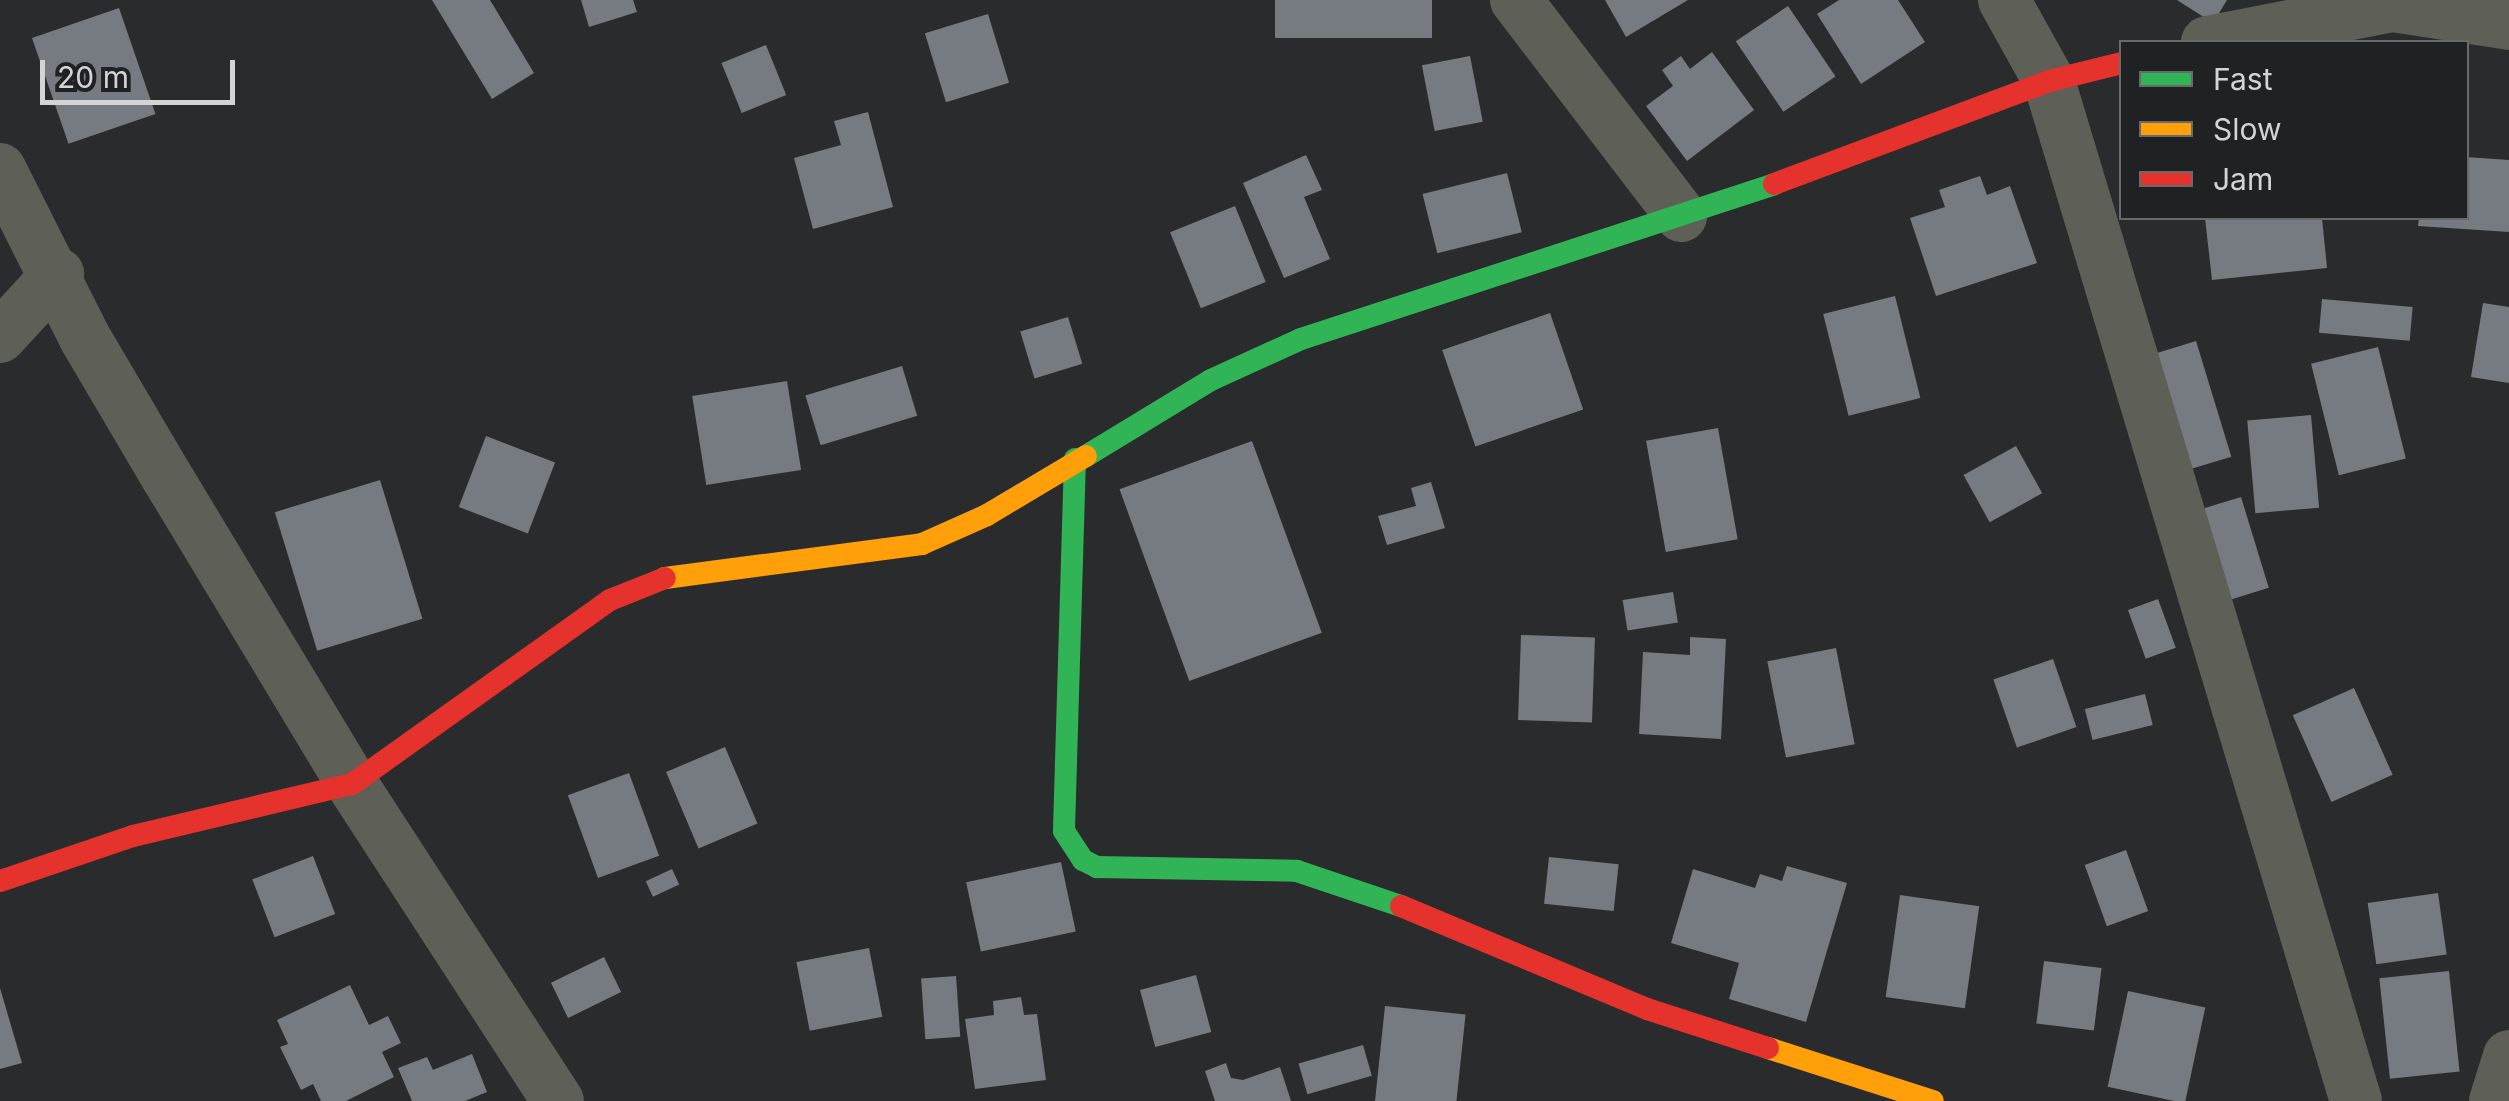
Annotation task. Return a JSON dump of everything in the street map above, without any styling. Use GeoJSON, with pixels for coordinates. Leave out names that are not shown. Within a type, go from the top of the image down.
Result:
{"type":"FeatureCollection","features":[{"type":"Feature","properties":{"kind":"street"},"geometry":{"type":"LineString","coordinates":[[1516,0],[1681,216]]}},
{"type":"Feature","properties":{"kind":"street"},"geometry":{"type":"LineString","coordinates":[[2004,0],[2049,81],[2356,1101]]}},
{"type":"Feature","properties":{"kind":"street"},"geometry":{"type":"LineString","coordinates":[[2216,40],[2387,3],[2509,24]]}},
{"type":"Feature","properties":{"kind":"street"},"geometry":{"type":"LineString","coordinates":[[0,881],[133,836],[352,784],[610,600],[666,578],[922,544],[987,516],[1074,459],[1211,380],[1302,339],[1681,216],[2049,81],[2119,65]]}},
{"type":"Feature","properties":{"kind":"street"},"geometry":{"type":"LineString","coordinates":[[0,169],[58,274],[85,338],[352,784],[558,1101]]}},
{"type":"Feature","properties":{"kind":"street"},"geometry":{"type":"LineString","coordinates":[[0,338],[58,274]]}},
{"type":"Feature","properties":{"kind":"street"},"geometry":{"type":"LineString","coordinates":[[1074,459],[1064,831],[1083,860],[1097,868],[1297,870],[1334,881],[1647,1009],[1933,1101]]}},
{"type":"Feature","properties":{"kind":"street"},"geometry":{"type":"LineString","coordinates":[[2495,1101],[2509,1056]]}},
{"type":"Feature","properties":{"kind":"building"},"geometry":{"type":"Polygon","coordinates":[[[432,0],[490,0],[534,73],[492,99],[432,0]]]}},
{"type":"Feature","properties":{"kind":"building"},"geometry":{"type":"Polygon","coordinates":[[[581,0],[633,0],[637,12],[589,27],[581,0]]]}},
{"type":"Feature","properties":{"kind":"building"},"geometry":{"type":"Polygon","coordinates":[[[1275,0],[1432,0],[1432,38],[1275,38],[1275,0]]]}},
{"type":"Feature","properties":{"kind":"building"},"geometry":{"type":"Polygon","coordinates":[[[1605,0],[1688,0],[1626,37],[1605,0]]]}},
{"type":"Feature","properties":{"kind":"building"},"geometry":{"type":"Polygon","coordinates":[[[1839,0],[1898,0],[1925,42],[1861,84],[1817,14],[1839,0]]]}},
{"type":"Feature","properties":{"kind":"building"},"geometry":{"type":"Polygon","coordinates":[[[2177,0],[2227,0],[2213,23],[2177,0]]]}},
{"type":"Feature","properties":{"kind":"building"},"geometry":{"type":"Polygon","coordinates":[[[1788,6],[1836,76],[1783,112],[1736,41],[1788,6]]]}},
{"type":"Feature","properties":{"kind":"building"},"geometry":{"type":"Polygon","coordinates":[[[119,8],[155,114],[68,144],[32,38],[119,8]]]}},
{"type":"Feature","properties":{"kind":"building"},"geometry":{"type":"Polygon","coordinates":[[[988,14],[1009,83],[946,102],[925,33],[988,14]]]}},
{"type":"Feature","properties":{"kind":"building"},"geometry":{"type":"Polygon","coordinates":[[[766,45],[786,95],[742,113],[721,63],[766,45]]]}},
{"type":"Feature","properties":{"kind":"building"},"geometry":{"type":"Polygon","coordinates":[[[1712,52],[1754,110],[1687,161],[1646,106],[1673,86],[1662,70],[1681,56],[1690,69],[1712,52]]]}},
{"type":"Feature","properties":{"kind":"building"},"geometry":{"type":"Polygon","coordinates":[[[1470,56],[1483,122],[1435,131],[1422,65],[1470,56]]]}},
{"type":"Feature","properties":{"kind":"building"},"geometry":{"type":"Polygon","coordinates":[[[868,112],[893,207],[813,229],[794,158],[841,145],[834,121],[868,112]]]}},
{"type":"Feature","properties":{"kind":"building"},"geometry":{"type":"Polygon","coordinates":[[[1306,155],[1322,190],[1304,197],[1330,259],[1284,278],[1243,183],[1306,155]]]}},
{"type":"Feature","properties":{"kind":"building"},"geometry":{"type":"Polygon","coordinates":[[[2469,157],[2509,160],[2509,232],[2418,226],[2419,220],[2469,220],[2469,157]]]}},
{"type":"Feature","properties":{"kind":"building"},"geometry":{"type":"Polygon","coordinates":[[[1507,173],[1522,232],[1437,253],[1423,194],[1507,173]]]}},
{"type":"Feature","properties":{"kind":"building"},"geometry":{"type":"Polygon","coordinates":[[[1980,176],[1987,195],[2010,186],[2037,263],[1936,296],[1910,218],[1945,207],[1939,190],[1980,176]]]}},
{"type":"Feature","properties":{"kind":"building"},"geometry":{"type":"Polygon","coordinates":[[[1235,206],[1266,282],[1201,308],[1170,232],[1235,206]]]}},
{"type":"Feature","properties":{"kind":"building"},"geometry":{"type":"Polygon","coordinates":[[[2205,220],[2322,220],[2327,268],[2212,280],[2205,220]]]}},
{"type":"Feature","properties":{"kind":"building"},"geometry":{"type":"Polygon","coordinates":[[[1895,296],[1920,398],[1849,416],[1823,314],[1895,296]]]}},
{"type":"Feature","properties":{"kind":"building"},"geometry":{"type":"Polygon","coordinates":[[[2322,299],[2413,307],[2410,341],[2319,333],[2322,299]]]}},
{"type":"Feature","properties":{"kind":"building"},"geometry":{"type":"Polygon","coordinates":[[[2483,303],[2509,307],[2509,383],[2471,377],[2483,303]]]}},
{"type":"Feature","properties":{"kind":"building"},"geometry":{"type":"Polygon","coordinates":[[[1550,313],[1583,409],[1475,447],[1442,350],[1550,313]]]}},
{"type":"Feature","properties":{"kind":"building"},"geometry":{"type":"Polygon","coordinates":[[[1068,317],[1082,364],[1035,378],[1020,332],[1068,317]]]}},
{"type":"Feature","properties":{"kind":"building"},"geometry":{"type":"Polygon","coordinates":[[[2196,341],[2231,457],[2188,470],[2153,354],[2196,341]]]}},
{"type":"Feature","properties":{"kind":"building"},"geometry":{"type":"Polygon","coordinates":[[[2378,347],[2406,459],[2339,475],[2311,364],[2378,347]]]}},
{"type":"Feature","properties":{"kind":"building"},"geometry":{"type":"Polygon","coordinates":[[[902,366],[917,416],[821,445],[805,396],[902,366]]]}},
{"type":"Feature","properties":{"kind":"building"},"geometry":{"type":"Polygon","coordinates":[[[787,381],[801,470],[706,485],[692,396],[787,381]]]}},
{"type":"Feature","properties":{"kind":"building"},"geometry":{"type":"Polygon","coordinates":[[[2311,415],[2319,508],[2255,513],[2247,421],[2311,415]]]}},
{"type":"Feature","properties":{"kind":"building"},"geometry":{"type":"Polygon","coordinates":[[[1718,428],[1738,539],[1666,552],[1646,441],[1718,428]]]}},
{"type":"Feature","properties":{"kind":"building"},"geometry":{"type":"Polygon","coordinates":[[[486,436],[555,463],[528,533],[459,507],[486,436]]]}},
{"type":"Feature","properties":{"kind":"building"},"geometry":{"type":"Polygon","coordinates":[[[1252,441],[1322,633],[1189,681],[1120,489],[1252,441]]]}},
{"type":"Feature","properties":{"kind":"building"},"geometry":{"type":"Polygon","coordinates":[[[2016,446],[2042,493],[1990,522],[1964,475],[2016,446]]]}},
{"type":"Feature","properties":{"kind":"building"},"geometry":{"type":"Polygon","coordinates":[[[380,480],[422,619],[317,651],[275,512],[380,480]]]}},
{"type":"Feature","properties":{"kind":"building"},"geometry":{"type":"Polygon","coordinates":[[[1431,482],[1445,528],[1387,545],[1378,516],[1416,506],[1411,488],[1431,482]]]}},
{"type":"Feature","properties":{"kind":"building"},"geometry":{"type":"Polygon","coordinates":[[[2241,497],[2269,588],[2229,600],[2201,509],[2241,497]]]}},
{"type":"Feature","properties":{"kind":"building"},"geometry":{"type":"Polygon","coordinates":[[[1673,592],[1678,623],[1627,631],[1623,600],[1673,592]]]}},
{"type":"Feature","properties":{"kind":"building"},"geometry":{"type":"Polygon","coordinates":[[[2158,599],[2176,648],[2146,659],[2128,610],[2158,599]]]}},
{"type":"Feature","properties":{"kind":"building"},"geometry":{"type":"Polygon","coordinates":[[[1521,635],[1595,638],[1592,723],[1518,720],[1521,635]]]}},
{"type":"Feature","properties":{"kind":"building"},"geometry":{"type":"Polygon","coordinates":[[[1690,637],[1726,639],[1721,739],[1639,734],[1643,652],[1690,655],[1690,637]]]}},
{"type":"Feature","properties":{"kind":"building"},"geometry":{"type":"Polygon","coordinates":[[[1836,648],[1855,744],[1786,758],[1767,661],[1836,648]]]}},
{"type":"Feature","properties":{"kind":"building"},"geometry":{"type":"Polygon","coordinates":[[[2053,659],[2076,727],[2017,748],[1993,680],[2053,659]]]}},
{"type":"Feature","properties":{"kind":"building"},"geometry":{"type":"Polygon","coordinates":[[[2354,688],[2393,775],[2331,802],[2293,715],[2354,688]]]}},
{"type":"Feature","properties":{"kind":"building"},"geometry":{"type":"Polygon","coordinates":[[[2145,694],[2153,725],[2093,740],[2085,709],[2145,694]]]}},
{"type":"Feature","properties":{"kind":"building"},"geometry":{"type":"Polygon","coordinates":[[[725,747],[757,823],[699,848],[666,772],[725,747]]]}},
{"type":"Feature","properties":{"kind":"building"},"geometry":{"type":"Polygon","coordinates":[[[629,773],[659,856],[598,878],[568,795],[629,773]]]}},
{"type":"Feature","properties":{"kind":"building"},"geometry":{"type":"Polygon","coordinates":[[[2126,850],[2148,911],[2107,926],[2085,865],[2126,850]]]}},
{"type":"Feature","properties":{"kind":"building"},"geometry":{"type":"Polygon","coordinates":[[[313,856],[335,914],[275,937],[252,879],[313,856]]]}},
{"type":"Feature","properties":{"kind":"building"},"geometry":{"type":"Polygon","coordinates":[[[1549,857],[1619,864],[1614,911],[1544,904],[1549,857]]]}},
{"type":"Feature","properties":{"kind":"building"},"geometry":{"type":"Polygon","coordinates":[[[1061,862],[1076,931],[981,952],[966,882],[1061,862]]]}},
{"type":"Feature","properties":{"kind":"building"},"geometry":{"type":"Polygon","coordinates":[[[1787,866],[1847,883],[1806,1022],[1729,999],[1739,963],[1671,943],[1693,869],[1755,888],[1760,874],[1782,881],[1787,866]]]}},
{"type":"Feature","properties":{"kind":"building"},"geometry":{"type":"Polygon","coordinates":[[[672,869],[679,884],[653,897],[646,881],[672,869]]]}},
{"type":"Feature","properties":{"kind":"building"},"geometry":{"type":"Polygon","coordinates":[[[2438,893],[2447,954],[2376,964],[2368,903],[2438,893]]]}},
{"type":"Feature","properties":{"kind":"building"},"geometry":{"type":"Polygon","coordinates":[[[1900,895],[1979,906],[1965,1008],[1886,997],[1900,895]]]}},
{"type":"Feature","properties":{"kind":"building"},"geometry":{"type":"Polygon","coordinates":[[[869,948],[882,1017],[810,1031],[796,962],[869,948]]]}},
{"type":"Feature","properties":{"kind":"building"},"geometry":{"type":"Polygon","coordinates":[[[604,957],[621,992],[568,1018],[551,983],[604,957]]]}},
{"type":"Feature","properties":{"kind":"building"},"geometry":{"type":"Polygon","coordinates":[[[2044,961],[2102,968],[2094,1031],[2036,1024],[2044,961]]]}},
{"type":"Feature","properties":{"kind":"building"},"geometry":{"type":"Polygon","coordinates":[[[2449,971],[2460,1071],[2390,1079],[2379,978],[2449,971]]]}},
{"type":"Feature","properties":{"kind":"building"},"geometry":{"type":"Polygon","coordinates":[[[1196,975],[1211,1032],[1155,1047],[1140,990],[1196,975]]]}},
{"type":"Feature","properties":{"kind":"building"},"geometry":{"type":"Polygon","coordinates":[[[956,976],[960,1037],[925,1039],[921,978],[956,976]]]}},
{"type":"Feature","properties":{"kind":"building"},"geometry":{"type":"Polygon","coordinates":[[[350,985],[369,1025],[388,1016],[401,1043],[382,1052],[394,1077],[346,1101],[321,1101],[313,1084],[301,1090],[280,1047],[288,1044],[277,1020],[350,985]]]}},
{"type":"Feature","properties":{"kind":"building"},"geometry":{"type":"Polygon","coordinates":[[[0,988],[22,1063],[0,1069],[0,988]]]}},
{"type":"Feature","properties":{"kind":"building"},"geometry":{"type":"Polygon","coordinates":[[[2128,991],[2205,1007],[2185,1101],[2108,1087],[2128,991]]]}},
{"type":"Feature","properties":{"kind":"building"},"geometry":{"type":"Polygon","coordinates":[[[1021,997],[1024,1015],[1037,1014],[1046,1080],[975,1089],[965,1019],[994,1015],[993,1001],[1021,997]]]}},
{"type":"Feature","properties":{"kind":"building"},"geometry":{"type":"Polygon","coordinates":[[[1385,1006],[1466,1014],[1456,1101],[1375,1101],[1385,1006]]]}},
{"type":"Feature","properties":{"kind":"building"},"geometry":{"type":"Polygon","coordinates":[[[1363,1045],[1372,1076],[1307,1094],[1299,1063],[1363,1045]]]}},
{"type":"Feature","properties":{"kind":"building"},"geometry":{"type":"Polygon","coordinates":[[[472,1054],[487,1092],[465,1101],[412,1101],[398,1068],[427,1057],[433,1070],[472,1054]]]}},
{"type":"Feature","properties":{"kind":"building"},"geometry":{"type":"Polygon","coordinates":[[[1226,1063],[1231,1078],[1243,1080],[1280,1067],[1291,1101],[1215,1101],[1205,1071],[1226,1063]]]}},
{"type":"Feature","properties":{"kind":"traffic: fast"},"geometry":{"type":"LineString","coordinates":[[1086,456],[1211,380],[1301,339],[1774,184]]}},
{"type":"Feature","properties":{"kind":"traffic: fast"},"geometry":{"type":"LineString","coordinates":[[1075,459],[1064,831],[1083,860],[1097,867],[1297,871],[1401,906]]}},
{"type":"Feature","properties":{"kind":"traffic: slow"},"geometry":{"type":"LineString","coordinates":[[665,578],[922,544],[987,515],[1086,456]]}},
{"type":"Feature","properties":{"kind":"traffic: slow"},"geometry":{"type":"LineString","coordinates":[[1768,1048],[1933,1101]]}},
{"type":"Feature","properties":{"kind":"traffic: jam"},"geometry":{"type":"LineString","coordinates":[[1774,184],[2049,81],[2119,64]]}},
{"type":"Feature","properties":{"kind":"traffic: jam"},"geometry":{"type":"LineString","coordinates":[[0,881],[133,836],[352,784],[610,600],[665,578]]}},
{"type":"Feature","properties":{"kind":"traffic: jam"},"geometry":{"type":"LineString","coordinates":[[1401,906],[1647,1009],[1768,1048]]}}]}
